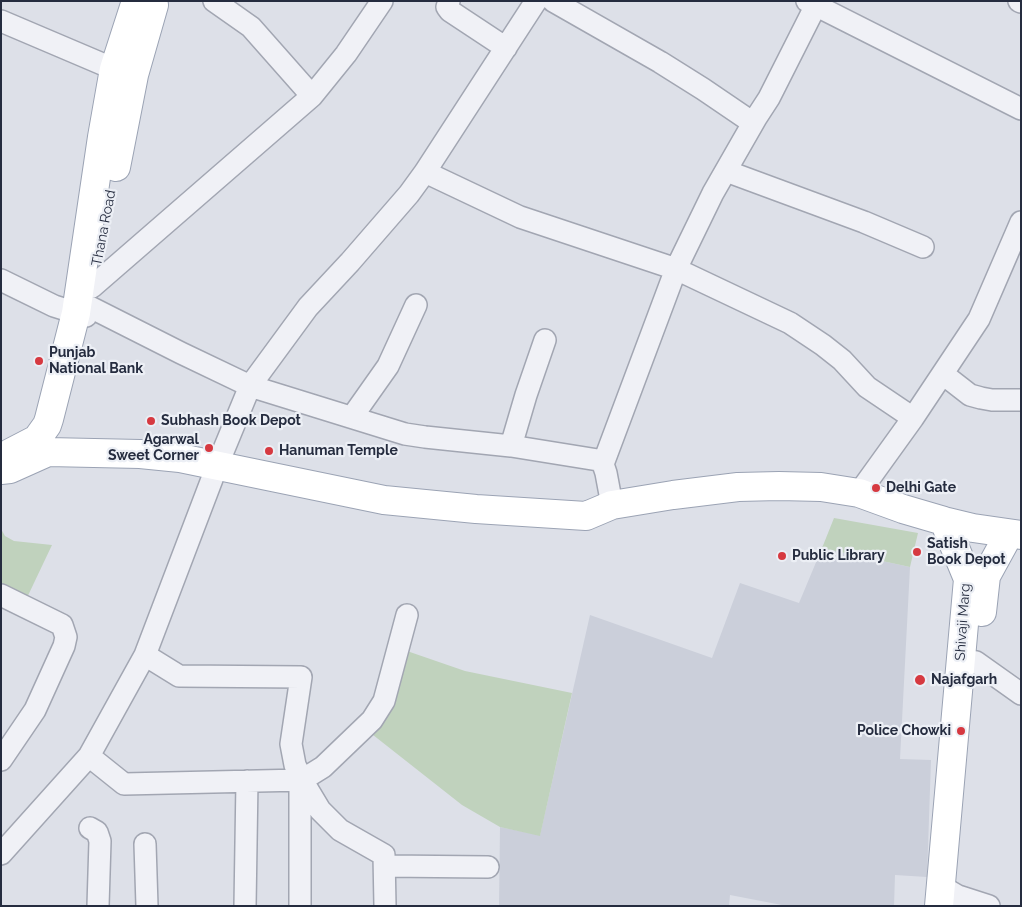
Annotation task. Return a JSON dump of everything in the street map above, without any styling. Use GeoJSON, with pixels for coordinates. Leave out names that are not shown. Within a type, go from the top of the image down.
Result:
{"type":"FeatureCollection","features":[{"type":"Feature","properties":{"kind":"main road"},"geometry":{"type":"LineString","coordinates":[[124,72],[136,1]]}},
{"type":"Feature","properties":{"kind":"main road","name":"Thana Road"},"geometry":{"type":"LineString","coordinates":[[43,445],[61,432],[64,425],[86,305],[124,72],[154,1]]}},
{"type":"Feature","properties":{"kind":"main road"},"geometry":{"type":"LineString","coordinates":[[1,454],[7,454],[21,448],[43,445],[180,458],[384,500],[476,509],[586,516],[612,505],[673,495],[738,487],[813,487],[859,493],[944,522],[1015,535]]}},
{"type":"Feature","properties":{"kind":"main road"},"geometry":{"type":"LineString","coordinates":[[1,470],[19,465],[43,445]]}},
{"type":"Feature","properties":{"kind":"main road","name":"Shivaji Marg"},"geometry":{"type":"LineString","coordinates":[[944,522],[968,579],[968,661],[949,898]]}},
{"type":"Feature","properties":{"kind":"main road","name":"Shivaji Marg"},"geometry":{"type":"LineString","coordinates":[[968,661],[986,576],[1015,535]]}},
{"type":"Feature","properties":{"kind":"street"},"geometry":{"type":"LineString","coordinates":[[214,1],[251,27],[312,96]]}},
{"type":"Feature","properties":{"kind":"street"},"geometry":{"type":"LineString","coordinates":[[86,305],[312,96],[346,54],[382,1]]}},
{"type":"Feature","properties":{"kind":"street"},"geometry":{"type":"LineString","coordinates":[[1,854],[89,756],[145,656],[217,466],[250,386],[308,307],[356,256],[409,194],[536,1]]}},
{"type":"Feature","properties":{"kind":"street"},"geometry":{"type":"LineString","coordinates":[[553,1],[660,62],[704,89],[753,123]]}},
{"type":"Feature","properties":{"kind":"street"},"geometry":{"type":"LineString","coordinates":[[445,3],[450,11],[506,48]]}},
{"type":"Feature","properties":{"kind":"street"},"geometry":{"type":"LineString","coordinates":[[603,464],[676,270],[714,193],[769,98],[814,3],[1021,109]]}},
{"type":"Feature","properties":{"kind":"street"},"geometry":{"type":"LineString","coordinates":[[2,24],[124,72]]}},
{"type":"Feature","properties":{"kind":"street"},"geometry":{"type":"LineString","coordinates":[[726,171],[864,222],[923,247]]}},
{"type":"Feature","properties":{"kind":"street"},"geometry":{"type":"LineString","coordinates":[[425,172],[520,217],[676,270],[790,323],[842,360],[867,387],[913,418]]}},
{"type":"Feature","properties":{"kind":"street"},"geometry":{"type":"LineString","coordinates":[[859,493],[913,418],[979,319],[1021,222]]}},
{"type":"Feature","properties":{"kind":"street"},"geometry":{"type":"LineString","coordinates":[[1,280],[54,306],[86,305],[250,386],[405,434],[425,438],[511,446],[598,460],[603,464],[606,473],[612,505]]}},
{"type":"Feature","properties":{"kind":"street"},"geometry":{"type":"LineString","coordinates":[[352,417],[388,366],[416,305]]}},
{"type":"Feature","properties":{"kind":"street"},"geometry":{"type":"LineString","coordinates":[[511,446],[545,340]]}},
{"type":"Feature","properties":{"kind":"street"},"geometry":{"type":"LineString","coordinates":[[943,374],[970,394],[981,398],[1021,400]]}},
{"type":"Feature","properties":{"kind":"street"},"geometry":{"type":"LineString","coordinates":[[1,594],[62,625],[66,637],[64,646],[35,710],[1,760]]}},
{"type":"Feature","properties":{"kind":"street"},"geometry":{"type":"LineString","coordinates":[[89,756],[124,784],[301,780],[323,767],[372,720],[384,702],[407,615]]}},
{"type":"Feature","properties":{"kind":"street"},"geometry":{"type":"LineString","coordinates":[[145,656],[179,676],[301,677],[291,744],[295,765],[301,780],[320,810],[340,830],[384,855],[385,906]]}},
{"type":"Feature","properties":{"kind":"street"},"geometry":{"type":"LineString","coordinates":[[968,661],[1021,694]]}},
{"type":"Feature","properties":{"kind":"street"},"geometry":{"type":"LineString","coordinates":[[300,906],[301,780]]}},
{"type":"Feature","properties":{"kind":"street"},"geometry":{"type":"LineString","coordinates":[[245,906],[247,781]]}},
{"type":"Feature","properties":{"kind":"street"},"geometry":{"type":"LineString","coordinates":[[90,828],[96,832],[100,841],[98,906]]}},
{"type":"Feature","properties":{"kind":"street"},"geometry":{"type":"LineString","coordinates":[[145,844],[147,906]]}},
{"type":"Feature","properties":{"kind":"street"},"geometry":{"type":"LineString","coordinates":[[385,866],[488,868]]}},
{"type":"Feature","properties":{"kind":"street"},"geometry":{"type":"LineString","coordinates":[[949,898],[989,906]]}},
{"type":"Feature","properties":{"kind":"shaded area"},"geometry":{"type":"Polygon","coordinates":[[[822,548],[910,567],[900,759],[931,760],[927,877],[895,875],[894,906],[787,906],[730,895],[729,906],[499,906],[500,827],[540,835],[590,615],[712,658],[740,583],[799,603],[822,548]]]}},
{"type":"Feature","properties":{"kind":"green space"},"geometry":{"type":"Polygon","coordinates":[[[834,518],[918,533],[910,567],[822,548],[834,518]]]}},
{"type":"Feature","properties":{"kind":"green space"},"geometry":{"type":"Polygon","coordinates":[[[1,529],[5,536],[14,541],[52,545],[24,604],[1,593],[1,529]]]}},
{"type":"Feature","properties":{"kind":"green space"},"geometry":{"type":"Polygon","coordinates":[[[407,651],[465,671],[572,693],[540,836],[500,827],[462,805],[368,731],[407,651]]]}},
{"type":"Feature","properties":{"kind":"place","name":"Punjab National Bank"},"geometry":{"type":"Point","coordinates":[39,361]}},
{"type":"Feature","properties":{"kind":"place","name":"Subhash Book Depot"},"geometry":{"type":"Point","coordinates":[151,421]}},
{"type":"Feature","properties":{"kind":"place","name":"Agarwal Sweet Corner"},"geometry":{"type":"Point","coordinates":[209,448]}},
{"type":"Feature","properties":{"kind":"place","name":"Hanuman Temple"},"geometry":{"type":"Point","coordinates":[269,451]}},
{"type":"Feature","properties":{"kind":"place","name":"Delhi Gate"},"geometry":{"type":"Point","coordinates":[876,488]}},
{"type":"Feature","properties":{"kind":"place","name":"Satish Book Depot"},"geometry":{"type":"Point","coordinates":[917,552]}},
{"type":"Feature","properties":{"kind":"place","name":"Public Library"},"geometry":{"type":"Point","coordinates":[782,556]}},
{"type":"Feature","properties":{"kind":"place","name":"Najafgarh"},"geometry":{"type":"Point","coordinates":[920,680]}},
{"type":"Feature","properties":{"kind":"place","name":"Police Chowki"},"geometry":{"type":"Point","coordinates":[961,731]}}]}
